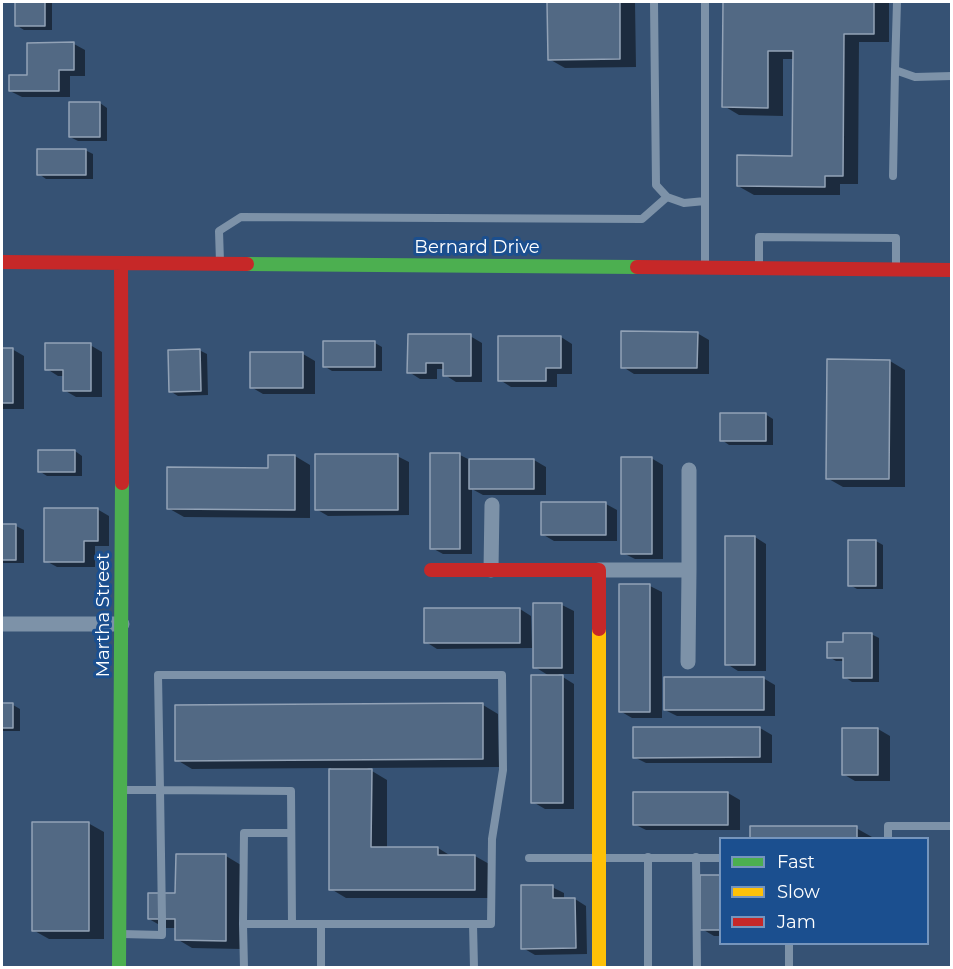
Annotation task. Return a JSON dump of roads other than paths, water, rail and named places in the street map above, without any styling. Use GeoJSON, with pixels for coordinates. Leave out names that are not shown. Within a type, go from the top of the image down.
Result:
{"type":"FeatureCollection","features":[{"type":"Feature","properties":{"kind":"street","name":"Bernard Drive"},"geometry":{"type":"LineString","coordinates":[[2,262],[951,270]]}},
{"type":"Feature","properties":{"kind":"street","name":"Martha Street"},"geometry":{"type":"LineString","coordinates":[[119,968],[122,624],[121,264]]}},
{"type":"Feature","properties":{"kind":"street"},"geometry":{"type":"LineString","coordinates":[[688,662],[689,470]]}},
{"type":"Feature","properties":{"kind":"street"},"geometry":{"type":"LineString","coordinates":[[492,505],[492,570]]}},
{"type":"Feature","properties":{"kind":"street"},"geometry":{"type":"LineString","coordinates":[[431,570],[689,570]]}},
{"type":"Feature","properties":{"kind":"street"},"geometry":{"type":"LineString","coordinates":[[599,570],[599,968]]}},
{"type":"Feature","properties":{"kind":"street"},"geometry":{"type":"LineString","coordinates":[[2,624],[122,624]]}},
{"type":"Feature","properties":{"kind":"lane"},"geometry":{"type":"LineString","coordinates":[[654,2],[656,185],[667,197],[684,202],[705,201]]}},
{"type":"Feature","properties":{"kind":"lane"},"geometry":{"type":"LineString","coordinates":[[705,2],[705,267]]}},
{"type":"Feature","properties":{"kind":"lane"},"geometry":{"type":"LineString","coordinates":[[893,176],[897,2]]}},
{"type":"Feature","properties":{"kind":"lane"},"geometry":{"type":"LineString","coordinates":[[895,70],[915,77],[951,76]]}},
{"type":"Feature","properties":{"kind":"lane"},"geometry":{"type":"LineString","coordinates":[[220,264],[219,231],[241,217],[642,219],[667,197]]}},
{"type":"Feature","properties":{"kind":"lane"},"geometry":{"type":"LineString","coordinates":[[759,268],[759,237],[896,238],[896,269]]}},
{"type":"Feature","properties":{"kind":"lane"},"geometry":{"type":"LineString","coordinates":[[120,934],[162,935],[158,675],[502,675],[503,770],[492,839],[491,924],[243,924]]}},
{"type":"Feature","properties":{"kind":"lane"},"geometry":{"type":"LineString","coordinates":[[121,790],[291,791],[292,924]]}},
{"type":"Feature","properties":{"kind":"lane"},"geometry":{"type":"LineString","coordinates":[[888,837],[888,826],[951,826]]}},
{"type":"Feature","properties":{"kind":"lane"},"geometry":{"type":"LineString","coordinates":[[244,968],[244,833],[291,833]]}},
{"type":"Feature","properties":{"kind":"lane"},"geometry":{"type":"LineString","coordinates":[[648,857],[648,968]]}},
{"type":"Feature","properties":{"kind":"lane"},"geometry":{"type":"LineString","coordinates":[[696,857],[697,968]]}},
{"type":"Feature","properties":{"kind":"lane"},"geometry":{"type":"LineString","coordinates":[[529,858],[719,858]]}},
{"type":"Feature","properties":{"kind":"lane"},"geometry":{"type":"LineString","coordinates":[[321,924],[321,968]]}},
{"type":"Feature","properties":{"kind":"lane"},"geometry":{"type":"LineString","coordinates":[[473,924],[474,968]]}},
{"type":"Feature","properties":{"kind":"lane"},"geometry":{"type":"LineString","coordinates":[[789,945],[789,968]]}}]}
